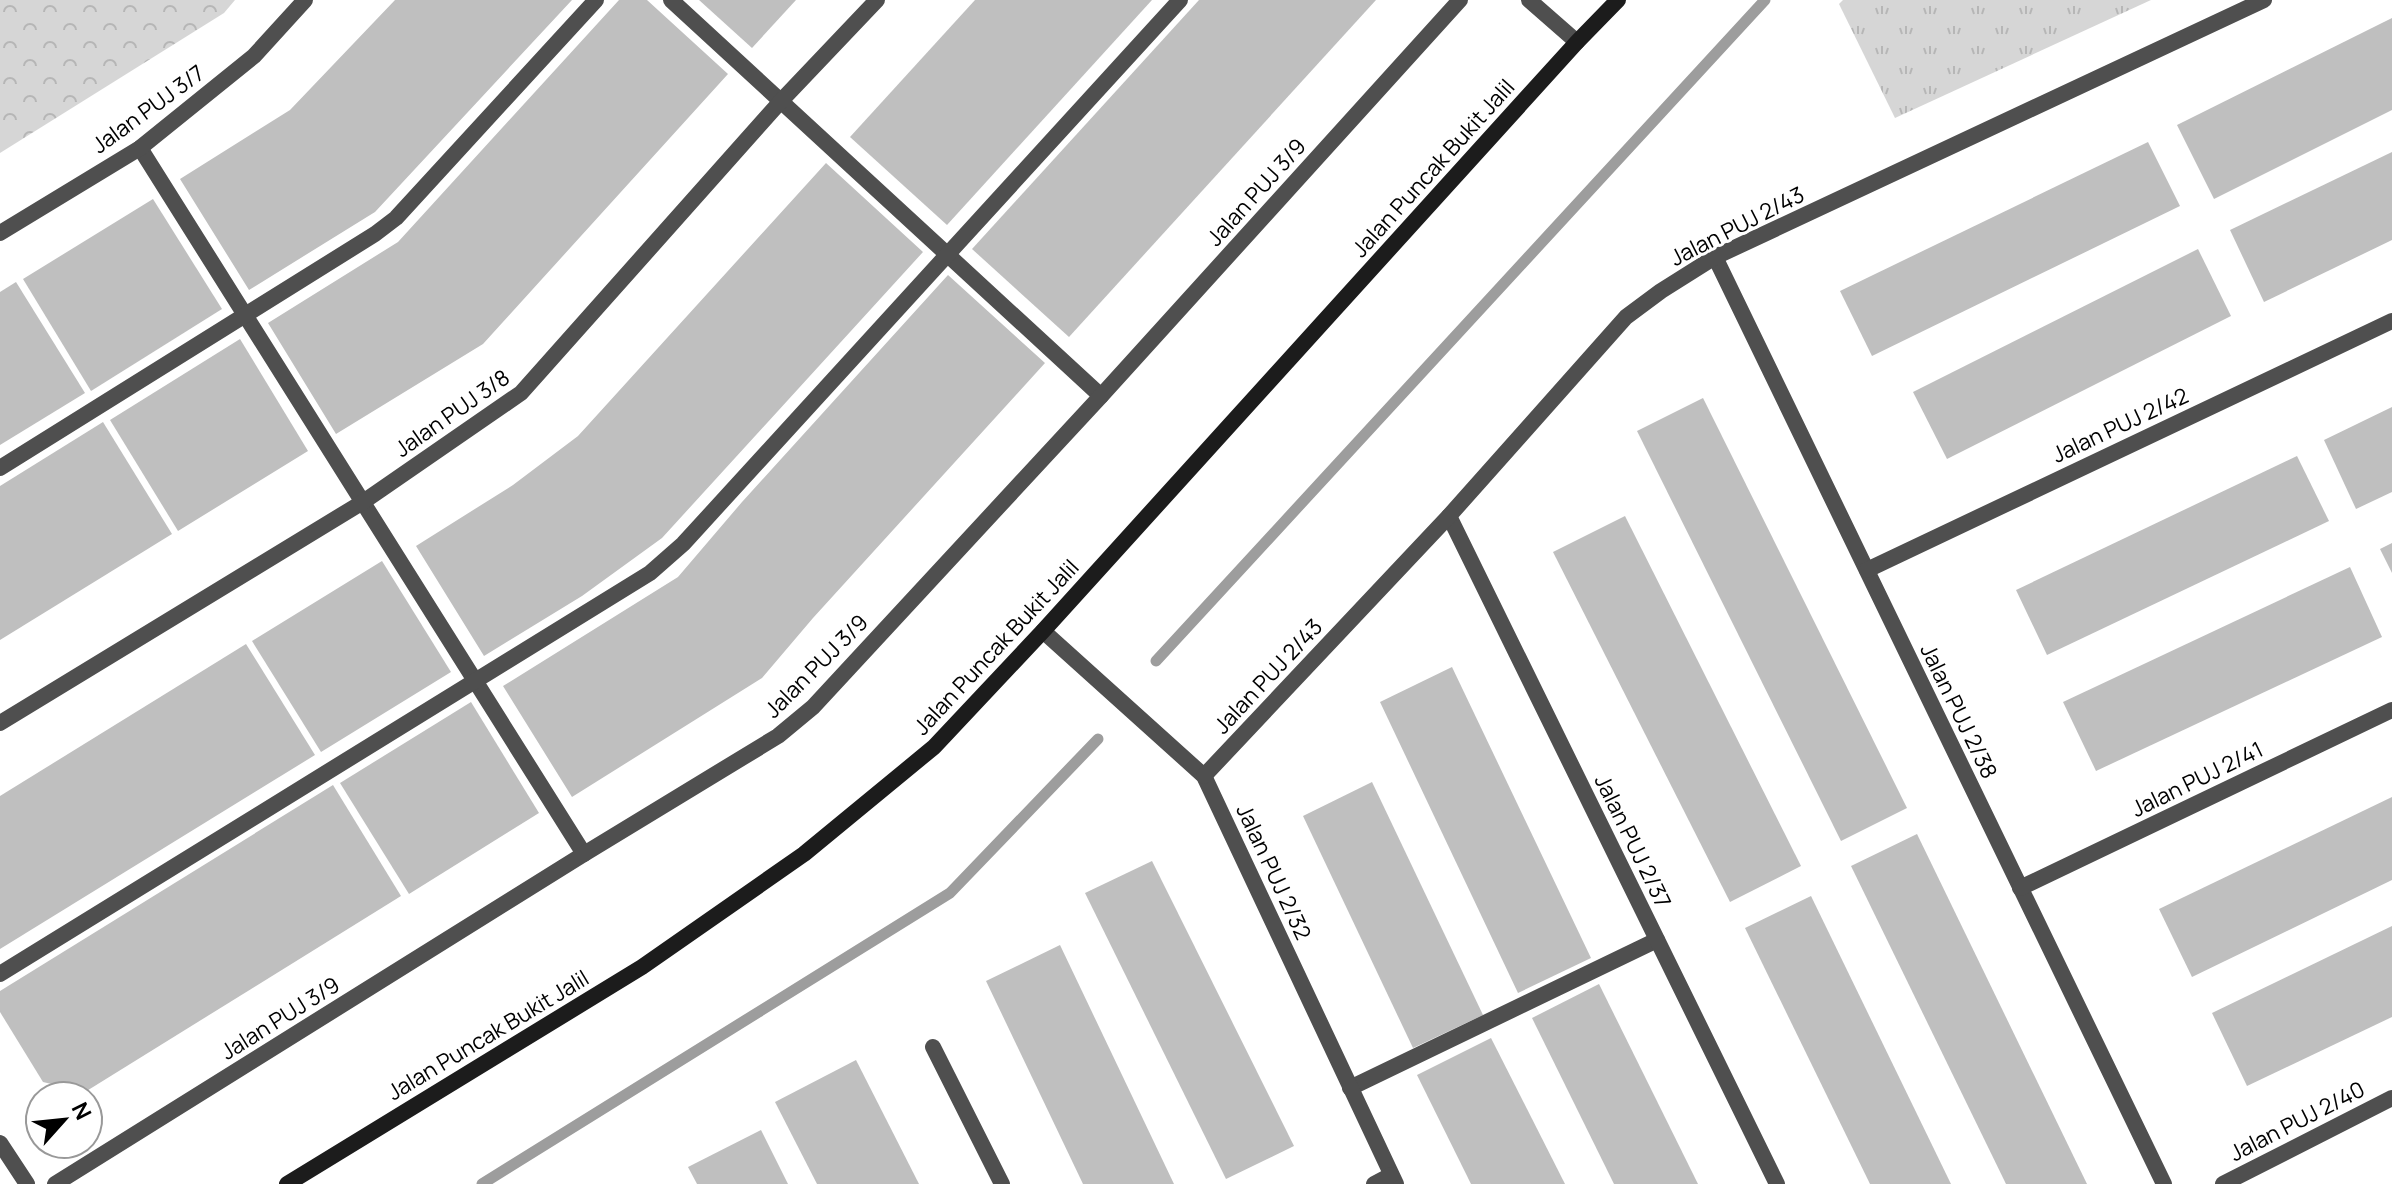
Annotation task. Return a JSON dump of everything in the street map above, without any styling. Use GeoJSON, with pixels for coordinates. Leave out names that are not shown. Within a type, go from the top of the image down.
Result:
{"type":"FeatureCollection","features":[{"type":"Feature","properties":{"kind":"street","name":"Jalan PUJ 3/7"},"geometry":{"type":"LineString","coordinates":[[0,233],[140,148],[254,56],[305,0]]}},
{"type":"Feature","properties":{"kind":"street"},"geometry":{"type":"LineString","coordinates":[[0,468],[396,218],[596,0]]}},
{"type":"Feature","properties":{"kind":"street"},"geometry":{"type":"LineString","coordinates":[[671,0],[1101,396]]}},
{"type":"Feature","properties":{"kind":"street","name":"Jalan PUJ 3/8"},"geometry":{"type":"LineString","coordinates":[[0,723],[363,502],[521,393],[781,101],[877,0]]}},
{"type":"Feature","properties":{"kind":"street"},"geometry":{"type":"LineString","coordinates":[[0,974],[650,573],[683,544],[1180,0]]}},
{"type":"Feature","properties":{"kind":"street","name":"Jalan PUJ 3/9"},"geometry":{"type":"LineString","coordinates":[[55,1184],[778,736],[813,707],[1101,396],[1460,0]]}},
{"type":"Feature","properties":{"kind":"street"},"geometry":{"type":"LineString","coordinates":[[1529,0],[1577,42]]}},
{"type":"Feature","properties":{"kind":"street","name":"Jalan Puncak Bukit Jalil"},"geometry":{"type":"LineString","coordinates":[[287,1184],[642,967],[804,854],[934,747],[1618,0]]}},
{"type":"Feature","properties":{"kind":"street","name":"Jalan PUJ 2/43"},"geometry":{"type":"LineString","coordinates":[[1204,776],[1449,516],[1626,317],[1661,291],[1715,257],[2264,0]]}},
{"type":"Feature","properties":{"kind":"street"},"geometry":{"type":"LineString","coordinates":[[140,148],[584,854]]}},
{"type":"Feature","properties":{"kind":"street","name":"Jalan PUJ 2/38"},"geometry":{"type":"LineString","coordinates":[[1715,257],[2164,1184]]}},
{"type":"Feature","properties":{"kind":"street","name":"Jalan PUJ 2/42"},"geometry":{"type":"LineString","coordinates":[[1867,570],[2392,321]]}},
{"type":"Feature","properties":{"kind":"street","name":"Jalan PUJ 2/37"},"geometry":{"type":"LineString","coordinates":[[1449,516],[1777,1184]]}},
{"type":"Feature","properties":{"kind":"street","name":"Jalan PUJ 2/32"},"geometry":{"type":"LineString","coordinates":[[1043,631],[1204,776],[1394,1180]]}},
{"type":"Feature","properties":{"kind":"street","name":"Jalan PUJ 2/41"},"geometry":{"type":"LineString","coordinates":[[2020,888],[2392,710]]}},
{"type":"Feature","properties":{"kind":"street"},"geometry":{"type":"LineString","coordinates":[[1350,1088],[1657,940]]}},
{"type":"Feature","properties":{"kind":"street"},"geometry":{"type":"LineString","coordinates":[[933,1047],[1002,1184]]}},
{"type":"Feature","properties":{"kind":"street","name":"Jalan PUJ 2/40"},"geometry":{"type":"LineString","coordinates":[[2223,1184],[2392,1098]]}},
{"type":"Feature","properties":{"kind":"street"},"geometry":{"type":"LineString","coordinates":[[0,1143],[27,1184]]}},
{"type":"Feature","properties":{"kind":"street"},"geometry":{"type":"LineString","coordinates":[[1374,1184],[1394,1180]]}},
{"type":"Feature","properties":{"kind":"green space"},"geometry":{"type":"Polygon","coordinates":[[[0,0],[235,0],[224,13],[0,153],[0,0]]]}},
{"type":"Feature","properties":{"kind":"green space"},"geometry":{"type":"Polygon","coordinates":[[[1843,0],[2151,0],[1895,118],[1839,4],[1843,0]]]}},
{"type":"Feature","properties":{"kind":"building"},"geometry":{"type":"Polygon","coordinates":[[[395,0],[572,0],[375,212],[249,290],[180,179],[290,110],[395,0]]]}},
{"type":"Feature","properties":{"kind":"building"},"geometry":{"type":"Polygon","coordinates":[[[619,0],[647,0],[728,74],[483,344],[336,434],[268,323],[398,242],[619,0]]]}},
{"type":"Feature","properties":{"kind":"building"},"geometry":{"type":"Polygon","coordinates":[[[699,0],[796,0],[752,48],[699,0]]]}},
{"type":"Feature","properties":{"kind":"building"},"geometry":{"type":"Polygon","coordinates":[[[975,0],[1152,0],[947,225],[850,137],[975,0]]]}},
{"type":"Feature","properties":{"kind":"building"},"geometry":{"type":"Polygon","coordinates":[[[1199,0],[1376,0],[1069,337],[972,249],[1199,0]]]}},
{"type":"Feature","properties":{"kind":"building"},"geometry":{"type":"Polygon","coordinates":[[[2392,18],[2392,110],[2214,199],[2177,125],[2392,18]]]}},
{"type":"Feature","properties":{"kind":"building"},"geometry":{"type":"Polygon","coordinates":[[[2148,142],[2180,206],[1872,356],[1840,291],[2148,142]]]}},
{"type":"Feature","properties":{"kind":"building"},"geometry":{"type":"Polygon","coordinates":[[[2392,152],[2392,240],[2264,302],[2230,230],[2392,152]]]}},
{"type":"Feature","properties":{"kind":"building"},"geometry":{"type":"Polygon","coordinates":[[[826,163],[923,252],[662,538],[582,596],[484,656],[416,546],[513,485],[578,436],[826,163]]]}},
{"type":"Feature","properties":{"kind":"building"},"geometry":{"type":"Polygon","coordinates":[[[153,199],[222,309],[91,391],[23,279],[153,199]]]}},
{"type":"Feature","properties":{"kind":"building"},"geometry":{"type":"Polygon","coordinates":[[[2198,249],[2231,316],[1947,459],[1913,392],[2198,249]]]}},
{"type":"Feature","properties":{"kind":"building"},"geometry":{"type":"Polygon","coordinates":[[[948,275],[1045,363],[762,678],[572,797],[503,686],[678,577],[948,275]]]}},
{"type":"Feature","properties":{"kind":"building"},"geometry":{"type":"Polygon","coordinates":[[[16,282],[85,393],[0,445],[0,292],[16,282]]]}},
{"type":"Feature","properties":{"kind":"building"},"geometry":{"type":"Polygon","coordinates":[[[240,339],[308,451],[178,531],[110,420],[240,339]]]}},
{"type":"Feature","properties":{"kind":"building"},"geometry":{"type":"Polygon","coordinates":[[[1703,398],[1907,808],[1841,841],[1637,431],[1703,398]]]}},
{"type":"Feature","properties":{"kind":"building"},"geometry":{"type":"Polygon","coordinates":[[[2392,407],[2392,492],[2356,509],[2324,440],[2392,407]]]}},
{"type":"Feature","properties":{"kind":"building"},"geometry":{"type":"Polygon","coordinates":[[[103,422],[172,534],[0,640],[0,486],[103,422]]]}},
{"type":"Feature","properties":{"kind":"building"},"geometry":{"type":"Polygon","coordinates":[[[2297,456],[2329,521],[2047,655],[2016,590],[2297,456]]]}},
{"type":"Feature","properties":{"kind":"building"},"geometry":{"type":"Polygon","coordinates":[[[1625,516],[1801,866],[1730,902],[1553,552],[1625,516]]]}},
{"type":"Feature","properties":{"kind":"building"},"geometry":{"type":"Polygon","coordinates":[[[2392,543],[2392,573],[2380,549],[2392,543]]]}},
{"type":"Feature","properties":{"kind":"building"},"geometry":{"type":"Polygon","coordinates":[[[382,561],[451,672],[321,752],[252,641],[382,561]]]}},
{"type":"Feature","properties":{"kind":"building"},"geometry":{"type":"Polygon","coordinates":[[[2350,567],[2382,637],[2096,771],[2063,702],[2350,567]]]}},
{"type":"Feature","properties":{"kind":"building"},"geometry":{"type":"Polygon","coordinates":[[[246,644],[315,755],[0,949],[0,796],[246,644]]]}},
{"type":"Feature","properties":{"kind":"building"},"geometry":{"type":"Polygon","coordinates":[[[1452,667],[1591,958],[1518,993],[1380,702],[1452,667]]]}},
{"type":"Feature","properties":{"kind":"building"},"geometry":{"type":"Polygon","coordinates":[[[471,702],[539,813],[409,894],[340,783],[471,702]]]}},
{"type":"Feature","properties":{"kind":"building"},"geometry":{"type":"Polygon","coordinates":[[[1372,782],[1483,1015],[1413,1048],[1303,816],[1372,782]]]}},
{"type":"Feature","properties":{"kind":"building"},"geometry":{"type":"Polygon","coordinates":[[[333,785],[401,896],[104,1080],[42,1080],[0,1012],[0,991],[333,785]]]}},
{"type":"Feature","properties":{"kind":"building"},"geometry":{"type":"Polygon","coordinates":[[[2392,797],[2392,880],[2192,977],[2159,909],[2392,797]]]}},
{"type":"Feature","properties":{"kind":"building"},"geometry":{"type":"Polygon","coordinates":[[[1917,834],[2087,1184],[2006,1184],[1851,866],[1917,834]]]}},
{"type":"Feature","properties":{"kind":"building"},"geometry":{"type":"Polygon","coordinates":[[[1152,861],[1294,1146],[1226,1179],[1085,893],[1152,861]]]}},
{"type":"Feature","properties":{"kind":"building"},"geometry":{"type":"Polygon","coordinates":[[[1811,896],[1951,1184],[1870,1184],[1745,928],[1811,896]]]}},
{"type":"Feature","properties":{"kind":"building"},"geometry":{"type":"Polygon","coordinates":[[[2392,926],[2392,1017],[2247,1086],[2212,1013],[2392,926]]]}},
{"type":"Feature","properties":{"kind":"building"},"geometry":{"type":"Polygon","coordinates":[[[1060,945],[1174,1184],[1083,1184],[986,981],[1060,945]]]}},
{"type":"Feature","properties":{"kind":"building"},"geometry":{"type":"Polygon","coordinates":[[[1599,984],[1698,1184],[1614,1184],[1532,1018],[1599,984]]]}},
{"type":"Feature","properties":{"kind":"building"},"geometry":{"type":"Polygon","coordinates":[[[1491,1038],[1565,1184],[1471,1184],[1417,1075],[1491,1038]]]}},
{"type":"Feature","properties":{"kind":"building"},"geometry":{"type":"Polygon","coordinates":[[[856,1060],[919,1184],[817,1184],[775,1102],[856,1060]]]}},
{"type":"Feature","properties":{"kind":"building"},"geometry":{"type":"Polygon","coordinates":[[[761,1130],[788,1184],[697,1184],[688,1167],[761,1130]]]}},
{"type":"Feature","properties":{"kind":"waterway"},"geometry":{"type":"LineString","coordinates":[[1156,661],[1765,0]]}},
{"type":"Feature","properties":{"kind":"waterway"},"geometry":{"type":"LineString","coordinates":[[482,1184],[950,893],[1098,739]]}}]}
